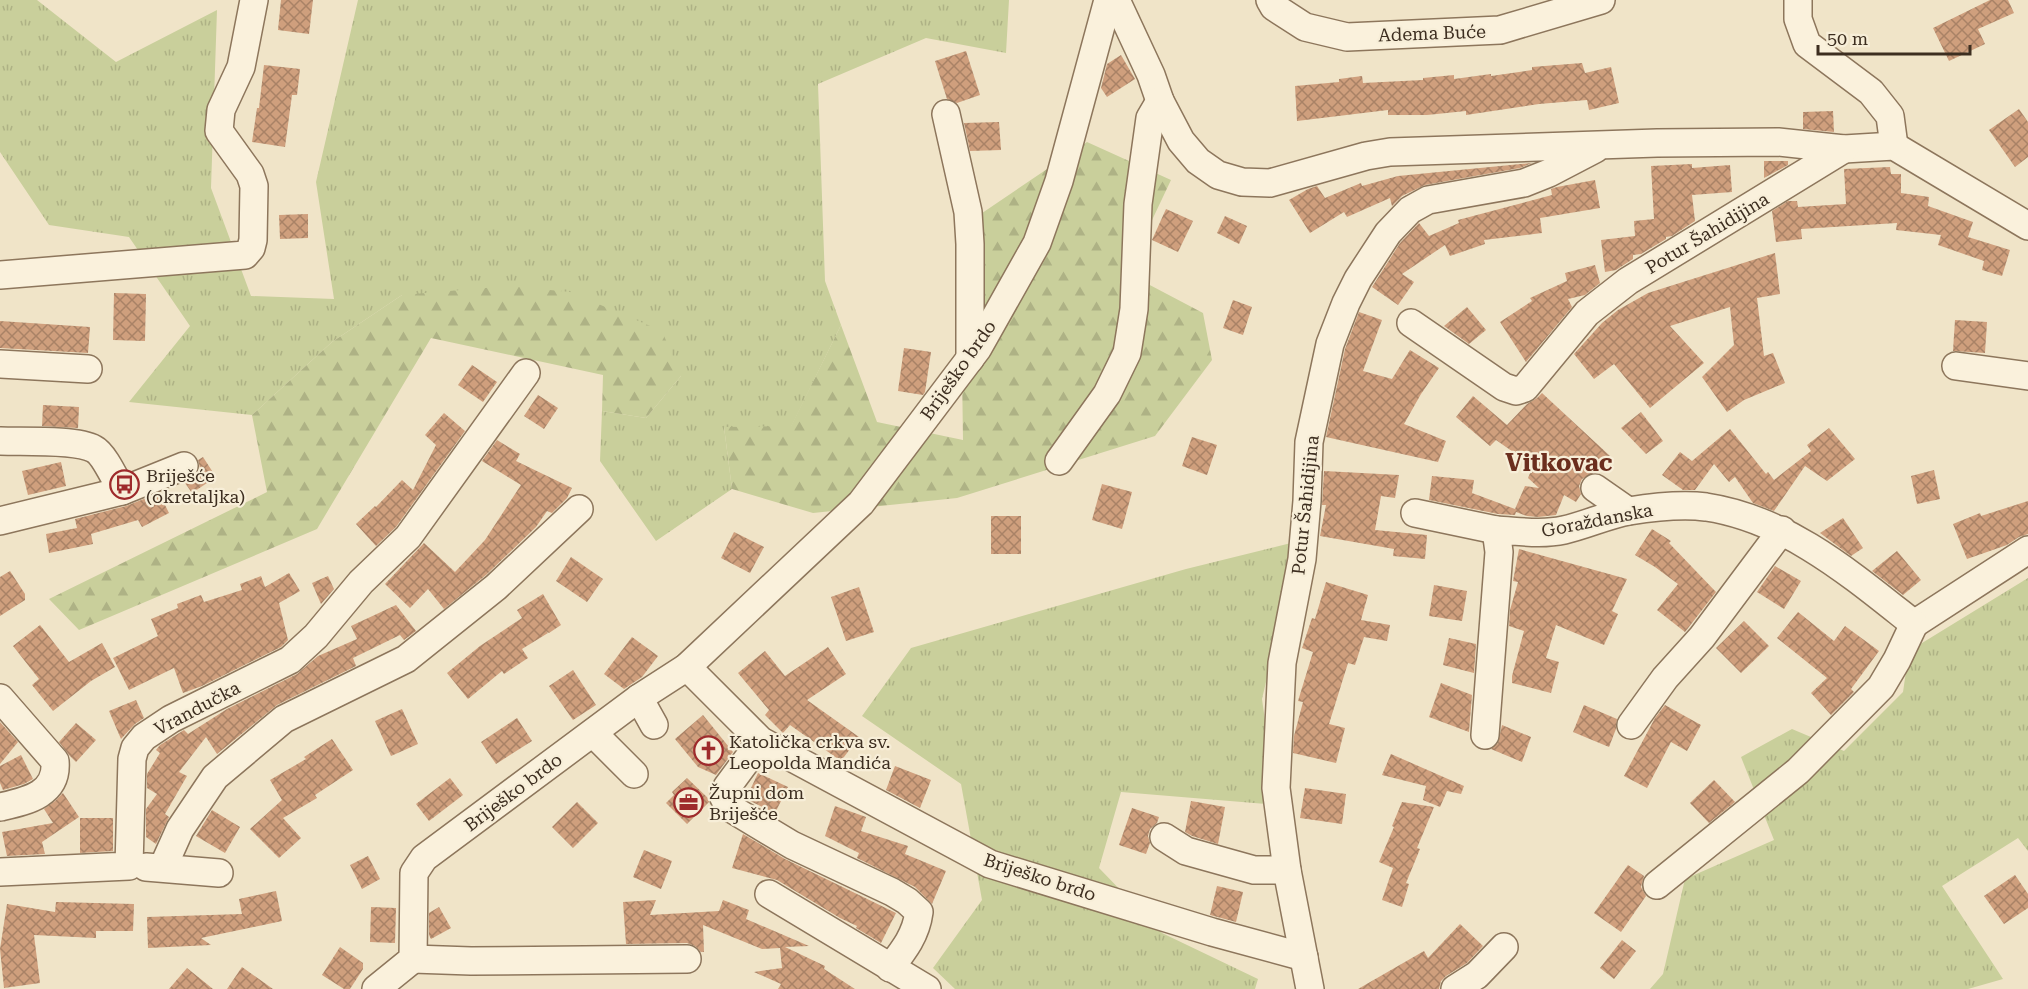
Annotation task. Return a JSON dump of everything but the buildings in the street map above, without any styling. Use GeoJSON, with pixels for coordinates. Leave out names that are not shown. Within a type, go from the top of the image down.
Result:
{"type":"FeatureCollection","features":[{"type":"Feature","properties":{"kind":"street"},"geometry":{"type":"LineString","coordinates":[[0,275],[245,255],[254,240],[254,186],[250,174],[219,131],[221,110],[241,67],[254,0]]}},
{"type":"Feature","properties":{"kind":"street","name":"Briješko brdo"},"geometry":{"type":"LineString","coordinates":[[413,959],[414,873],[424,858],[639,699],[687,667],[861,503],[978,348],[1037,243],[1059,181],[1108,0]]}},
{"type":"Feature","properties":{"kind":"street","name":"Potur Šahidijina"},"geometry":{"type":"LineString","coordinates":[[1116,0],[1151,75],[1160,101],[1181,141],[1198,161],[1218,175],[1242,182],[1270,183],[1366,156],[1390,152],[1778,142],[1845,149],[1894,146]]}},
{"type":"Feature","properties":{"kind":"street","name":"Adema Buće"},"geometry":{"type":"LineString","coordinates":[[1270,0],[1274,7],[1305,27],[1347,37],[1500,30],[1601,0]]}},
{"type":"Feature","properties":{"kind":"street"},"geometry":{"type":"LineString","coordinates":[[1798,0],[1798,19],[1807,44],[1871,92],[1890,116],[1894,146],[2028,225]]}},
{"type":"Feature","properties":{"kind":"street"},"geometry":{"type":"LineString","coordinates":[[1059,461],[1107,394],[1127,353],[1134,309],[1138,204],[1150,118],[1160,101]]}},
{"type":"Feature","properties":{"kind":"street"},"geometry":{"type":"LineString","coordinates":[[946,114],[968,212],[970,359]]}},
{"type":"Feature","properties":{"kind":"street","name":"Potur Šahidijina"},"geometry":{"type":"LineString","coordinates":[[1310,989],[1287,870],[1276,788],[1282,663],[1302,560],[1309,442],[1330,344],[1358,279],[1388,233],[1410,210],[1428,200],[1524,183],[1549,173],[1601,145]]}},
{"type":"Feature","properties":{"kind":"street","name":"Potur Šahidijina"},"geometry":{"type":"LineString","coordinates":[[1411,323],[1504,387],[1516,391],[1525,388],[1587,313],[1628,281],[1845,149]]}},
{"type":"Feature","properties":{"kind":"street"},"geometry":{"type":"LineString","coordinates":[[0,364],[88,369]]}},
{"type":"Feature","properties":{"kind":"street"},"geometry":{"type":"LineString","coordinates":[[1956,366],[2028,376]]}},
{"type":"Feature","properties":{"kind":"street","name":"Vrandučka"},"geometry":{"type":"LineString","coordinates":[[129,866],[132,759],[135,748],[144,737],[171,719],[290,660],[316,636],[361,582],[408,537],[526,373]]}},
{"type":"Feature","properties":{"kind":"street"},"geometry":{"type":"LineString","coordinates":[[0,441],[78,444],[95,449],[122,491]]}},
{"type":"Feature","properties":{"kind":"street"},"geometry":{"type":"LineString","coordinates":[[0,521],[122,491],[184,466]]}},
{"type":"Feature","properties":{"kind":"street"},"geometry":{"type":"LineString","coordinates":[[1595,488],[1628,511]]}},
{"type":"Feature","properties":{"kind":"street","name":"Goraždanska"},"geometry":{"type":"LineString","coordinates":[[1415,513],[1496,530],[1540,533],[1563,530],[1628,511],[1681,506],[1729,511],[1782,530],[1845,570],[1914,624]]}},
{"type":"Feature","properties":{"kind":"street"},"geometry":{"type":"LineString","coordinates":[[163,867],[180,829],[215,777],[284,719],[406,658],[496,587],[579,509]]}},
{"type":"Feature","properties":{"kind":"street"},"geometry":{"type":"LineString","coordinates":[[1485,735],[1499,552],[1496,530]]}},
{"type":"Feature","properties":{"kind":"street"},"geometry":{"type":"LineString","coordinates":[[1631,725],[1665,678],[1702,637],[1782,530]]}},
{"type":"Feature","properties":{"kind":"street"},"geometry":{"type":"LineString","coordinates":[[1658,885],[1806,762],[1881,687],[1914,624],[2028,550]]}},
{"type":"Feature","properties":{"kind":"street","name":"Briješko brdo"},"geometry":{"type":"LineString","coordinates":[[687,667],[761,741],[990,864],[1304,957]]}},
{"type":"Feature","properties":{"kind":"street"},"geometry":{"type":"LineString","coordinates":[[0,698],[56,761],[56,773],[52,784],[32,799],[0,807]]}},
{"type":"Feature","properties":{"kind":"street"},"geometry":{"type":"LineString","coordinates":[[639,699],[654,724]]}},
{"type":"Feature","properties":{"kind":"street"},"geometry":{"type":"LineString","coordinates":[[593,733],[634,774]]}},
{"type":"Feature","properties":{"kind":"street"},"geometry":{"type":"LineString","coordinates":[[761,741],[727,788],[724,798],[732,809],[792,845],[892,892],[907,901],[918,912],[917,925],[912,938],[890,968]]}},
{"type":"Feature","properties":{"kind":"street"},"geometry":{"type":"LineString","coordinates":[[1164,837],[1186,851],[1254,870],[1287,870]]}},
{"type":"Feature","properties":{"kind":"street"},"geometry":{"type":"LineString","coordinates":[[0,872],[129,866],[219,873]]}},
{"type":"Feature","properties":{"kind":"street"},"geometry":{"type":"LineString","coordinates":[[769,894],[927,989]]}},
{"type":"Feature","properties":{"kind":"street"},"geometry":{"type":"LineString","coordinates":[[1455,989],[1477,975],[1504,947]]}},
{"type":"Feature","properties":{"kind":"street"},"geometry":{"type":"LineString","coordinates":[[376,989],[413,959],[471,961],[687,959]]}},
{"type":"Feature","properties":{"kind":"green space"},"geometry":{"type":"Polygon","coordinates":[[[0,0],[37,0],[116,62],[217,10],[211,188],[251,296],[334,299],[316,182],[358,0],[1009,0],[1006,53],[926,38],[818,84],[825,281],[841,325],[791,427],[724,427],[732,489],[656,541],[600,461],[602,411],[646,418],[681,376],[402,295],[332,342],[252,415],[129,402],[190,326],[129,237],[49,225],[0,152],[0,0]]]}},
{"type":"Feature","properties":{"kind":"green space"},"geometry":{"type":"Polygon","coordinates":[[[1087,142],[1171,180],[1127,273],[1203,313],[1212,360],[1155,436],[957,498],[813,513],[732,489],[724,427],[791,426],[841,325],[877,422],[963,440],[960,228],[1087,142]]]}},
{"type":"Feature","properties":{"kind":"green space"},"geometry":{"type":"Polygon","coordinates":[[[509,286],[570,292],[662,331],[681,376],[646,418],[602,411],[603,375],[431,338],[317,529],[79,630],[49,599],[267,492],[252,415],[332,342],[402,295],[509,286]]]}},
{"type":"Feature","properties":{"kind":"green space"},"geometry":{"type":"Polygon","coordinates":[[[1299,541],[1262,699],[1277,805],[1121,792],[1099,868],[1162,933],[1258,979],[1255,989],[955,989],[933,968],[982,900],[961,784],[862,716],[911,648],[1186,569],[1299,541]]]}},
{"type":"Feature","properties":{"kind":"green space"},"geometry":{"type":"Polygon","coordinates":[[[2028,578],[2028,851],[2018,838],[1942,886],[2003,979],[1968,989],[1650,989],[1663,974],[1685,879],[1774,840],[1741,757],[1792,729],[1844,751],[1903,692],[1909,651],[2028,578]]]}},
{"type":"Feature","properties":{"kind":"place","name":"Briješće (okretaljka)"},"geometry":{"type":"Point","coordinates":[125,485]}},
{"type":"Feature","properties":{"kind":"place","name":"Katolička crkva sv. Leopolda Mandića"},"geometry":{"type":"Point","coordinates":[708,751]}},
{"type":"Feature","properties":{"kind":"place","name":"Župni dom Briješće"},"geometry":{"type":"Point","coordinates":[688,802]}},
{"type":"Feature","properties":{"kind":"district","name":"Vitkovac"},"geometry":{"type":"Point","coordinates":[1559,463]}}]}
